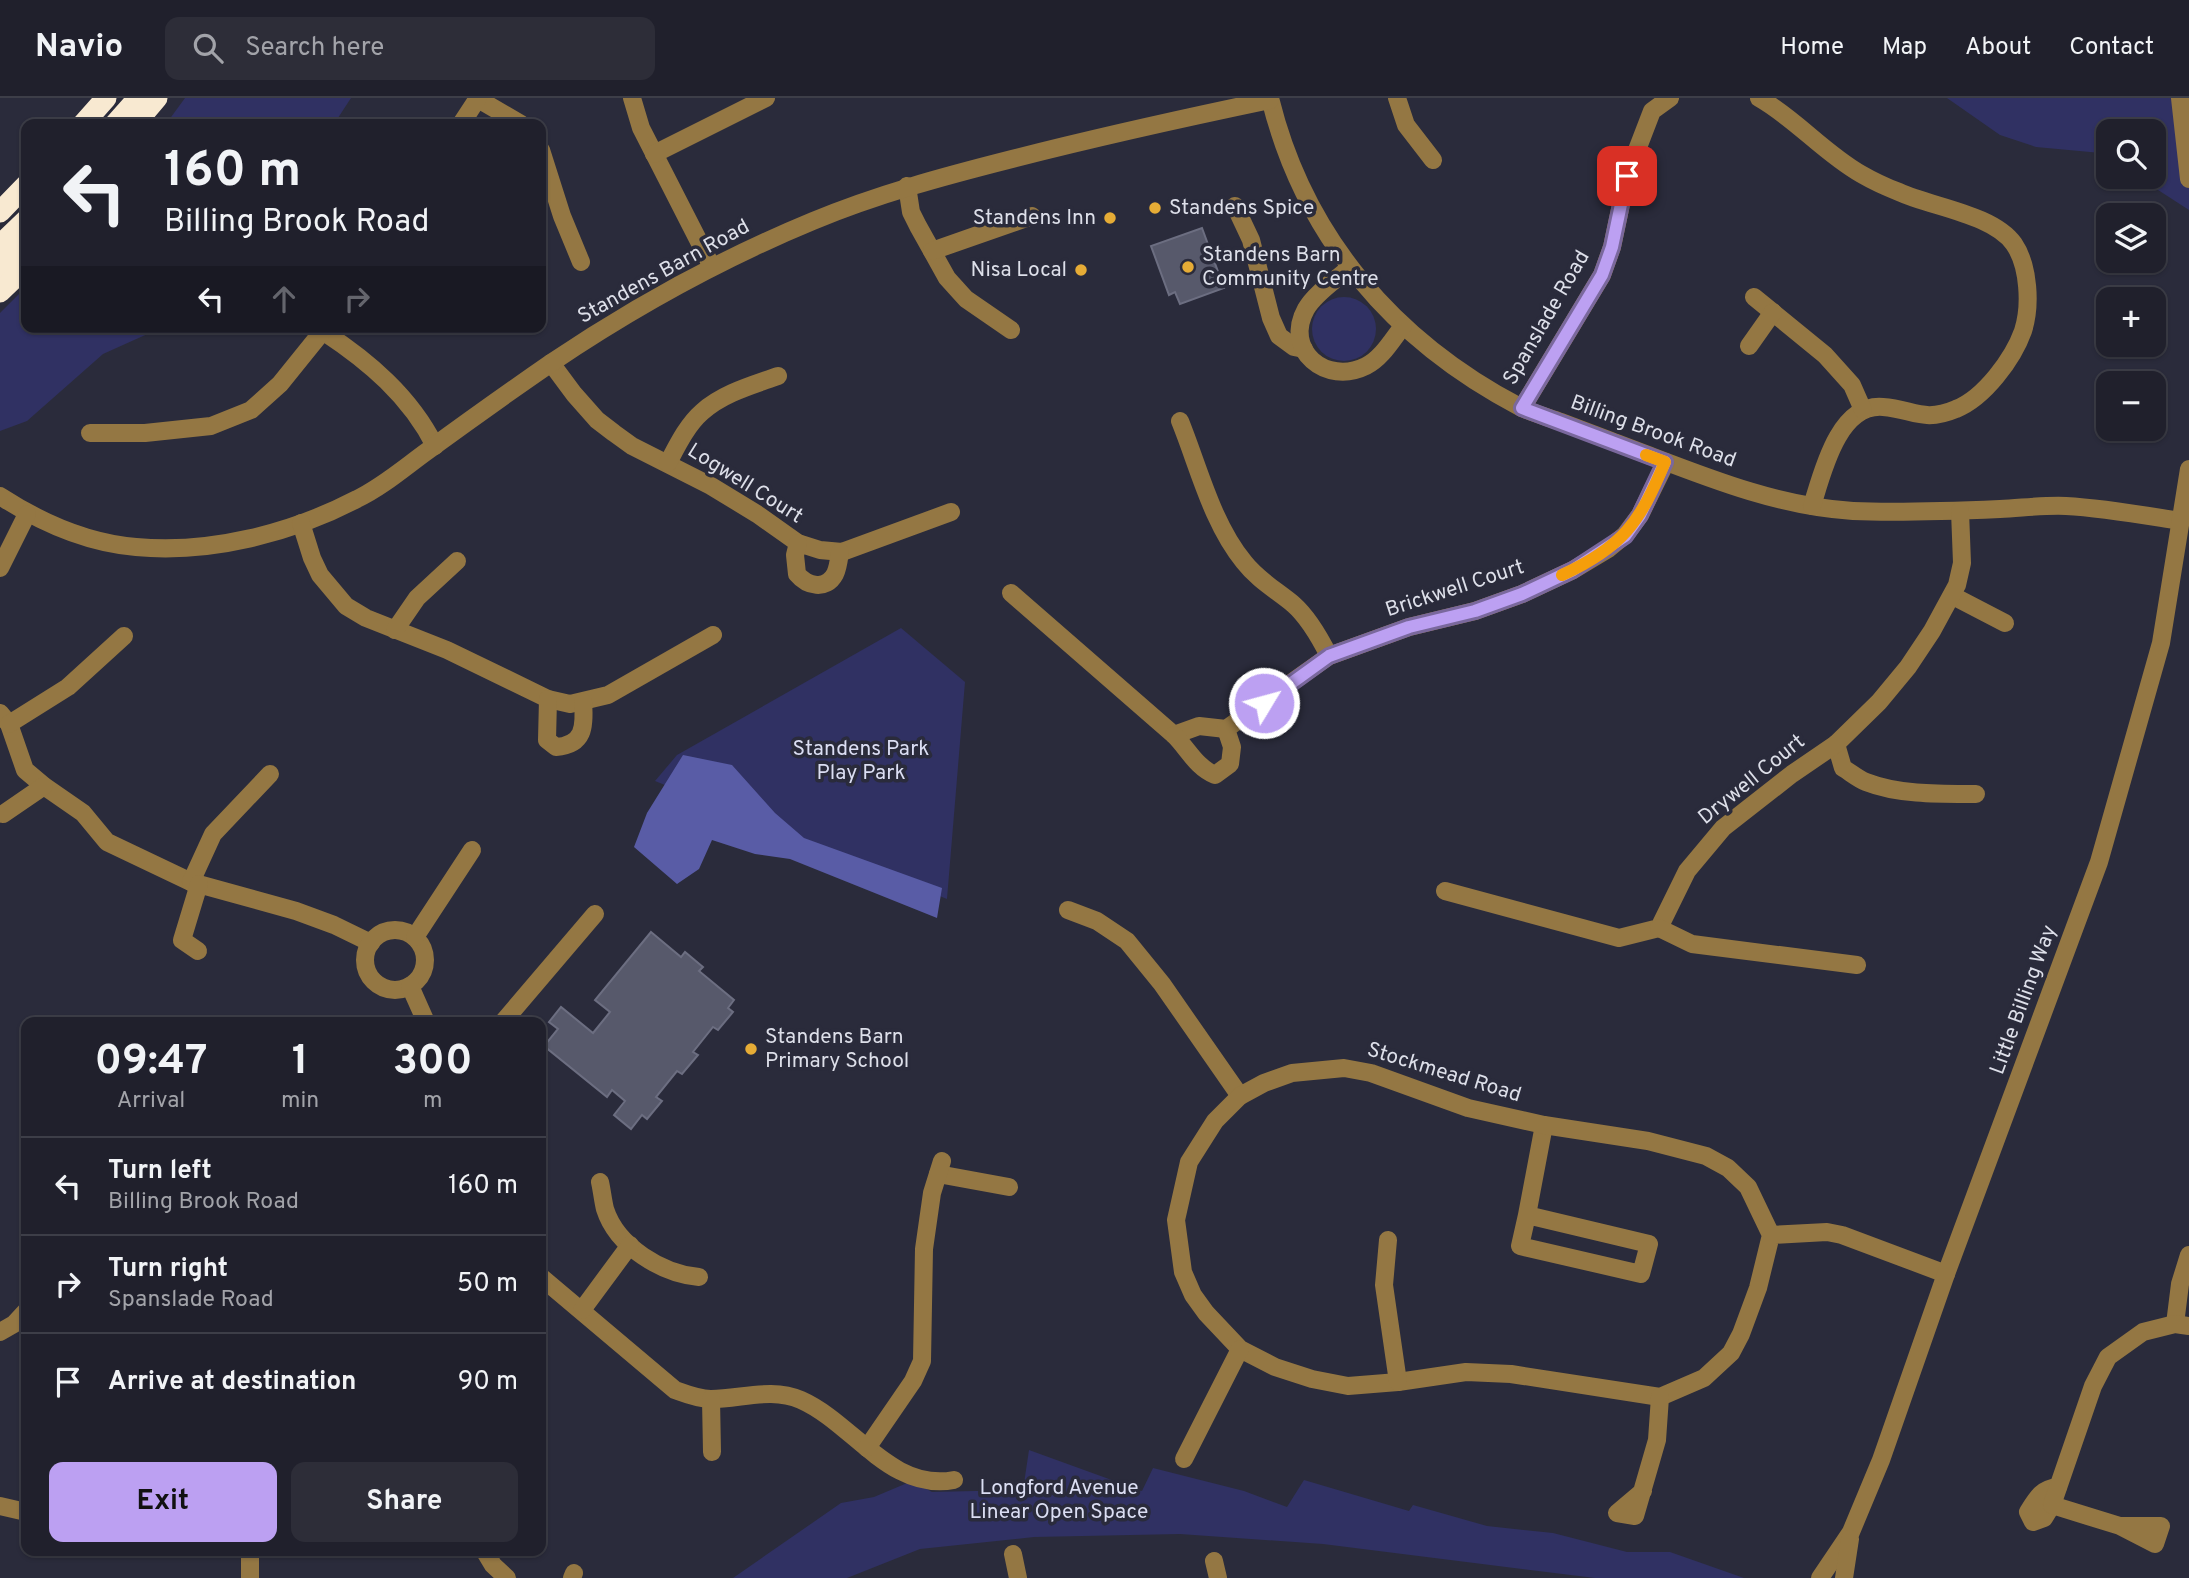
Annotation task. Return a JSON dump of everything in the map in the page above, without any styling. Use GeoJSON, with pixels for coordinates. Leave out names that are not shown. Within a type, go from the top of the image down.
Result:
{"type":"FeatureCollection","features":[{"type":"Feature","properties":{"kind":"highway"},"geometry":{"type":"LineString","coordinates":[[87,119],[106,98]]}},
{"type":"Feature","properties":{"kind":"highway"},"geometry":{"type":"LineString","coordinates":[[119,119],[138,98]]}},
{"type":"Feature","properties":{"kind":"highway"},"geometry":{"type":"LineString","coordinates":[[139,119],[158,98]]}},
{"type":"Feature","properties":{"kind":"highway"},"geometry":{"type":"LineString","coordinates":[[0,191],[21,176]]}},
{"type":"Feature","properties":{"kind":"highway"},"geometry":{"type":"LineString","coordinates":[[0,212],[21,190]]}},
{"type":"Feature","properties":{"kind":"highway"},"geometry":{"type":"LineString","coordinates":[[0,245],[21,225]]}},
{"type":"Feature","properties":{"kind":"highway"},"geometry":{"type":"LineString","coordinates":[[0,269],[21,248]]}},
{"type":"Feature","properties":{"kind":"highway"},"geometry":{"type":"LineString","coordinates":[[0,292],[21,272]]}},
{"type":"Feature","properties":{"kind":"street"},"geometry":{"type":"LineString","coordinates":[[464,119],[478,98],[513,119]]}},
{"type":"Feature","properties":{"kind":"street"},"geometry":{"type":"LineString","coordinates":[[632,98],[641,128],[712,267]]}},
{"type":"Feature","properties":{"kind":"street"},"geometry":{"type":"LineString","coordinates":[[654,154],[765,98]]}},
{"type":"Feature","properties":{"kind":"street"},"geometry":{"type":"LineString","coordinates":[[1398,98],[1406,125],[1433,160]]}},
{"type":"Feature","properties":{"kind":"street","name":"Spanslade Road"},"geometry":{"type":"LineString","coordinates":[[1522,408],[1602,275],[1612,247],[1627,176],[1652,111],[1670,98]]}},
{"type":"Feature","properties":{"kind":"street"},"geometry":{"type":"LineString","coordinates":[[1759,98],[1802,127],[1860,173],[1901,193],[1996,228],[2013,243],[2025,269],[2027,304],[2023,330],[1994,380],[1974,399],[1956,410],[1930,416],[1882,406],[1863,410],[1840,430],[1827,458],[1812,506]]}},
{"type":"Feature","properties":{"kind":"street"},"geometry":{"type":"LineString","coordinates":[[2180,98],[2189,180]]}},
{"type":"Feature","properties":{"kind":"street","name":"Billing Brook Road"},"geometry":{"type":"LineString","coordinates":[[1270,99],[1284,145],[1303,191],[1349,268],[1403,327],[1457,370],[1522,408],[1665,462],[1773,498],[1812,506],[1852,511],[1960,511],[2064,506],[2117,510],[2180,521]]}},
{"type":"Feature","properties":{"kind":"street","name":"Standens Barn Road"},"geometry":{"type":"LineString","coordinates":[[0,496],[27,514],[83,536],[135,547],[195,547],[250,538],[302,523],[359,499],[551,363],[634,309],[712,267],[814,220],[907,186],[1132,129],[1270,99]]}},
{"type":"Feature","properties":{"kind":"street"},"geometry":{"type":"LineString","coordinates":[[546,166],[562,216],[581,262]]}},
{"type":"Feature","properties":{"kind":"street"},"geometry":{"type":"LineString","coordinates":[[907,186],[911,212],[947,278],[966,299],[1011,330]]}},
{"type":"Feature","properties":{"kind":"street"},"geometry":{"type":"LineString","coordinates":[[1235,206],[1251,240],[1271,318],[1279,336],[1294,347],[1304,349]]}},
{"type":"Feature","properties":{"kind":"street"},"geometry":{"type":"LineString","coordinates":[[932,251],[1032,216]]}},
{"type":"Feature","properties":{"kind":"street"},"geometry":{"type":"LineString","coordinates":[[1349,268],[1305,310],[1300,326],[1304,349],[1314,363],[1330,371],[1354,370],[1368,365],[1403,327]]}},
{"type":"Feature","properties":{"kind":"street"},"geometry":{"type":"LineString","coordinates":[[1754,297],[1825,355],[1852,385],[1863,410]]}},
{"type":"Feature","properties":{"kind":"street"},"geometry":{"type":"LineString","coordinates":[[1749,346],[1773,312]]}},
{"type":"Feature","properties":{"kind":"street"},"geometry":{"type":"LineString","coordinates":[[90,433],[145,433],[211,426],[251,410],[280,384],[322,333]]}},
{"type":"Feature","properties":{"kind":"street"},"geometry":{"type":"LineString","coordinates":[[329,333],[361,357],[390,384],[421,423],[435,446]]}},
{"type":"Feature","properties":{"kind":"street","name":"Logwell Court"},"geometry":{"type":"LineString","coordinates":[[551,363],[597,420],[632,446],[711,486],[798,543],[820,550],[840,552],[830,581],[816,586],[808,584],[797,574],[794,555],[798,543]]}},
{"type":"Feature","properties":{"kind":"street","name":"Logwell Court"},"geometry":{"type":"LineString","coordinates":[[668,463],[682,436],[702,411],[740,389],[779,376]]}},
{"type":"Feature","properties":{"kind":"street"},"geometry":{"type":"LineString","coordinates":[[1180,421],[1228,537],[1255,575],[1294,605],[1307,619],[1329,656]]}},
{"type":"Feature","properties":{"kind":"street","name":"Brickwell Court"},"geometry":{"type":"LineString","coordinates":[[1226,729],[1329,656],[1409,627],[1475,611],[1573,570],[1625,536],[1640,515],[1665,462]]}},
{"type":"Feature","properties":{"kind":"street","name":"Little Billing Way"},"geometry":{"type":"LineString","coordinates":[[1820,1578],[1851,1532],[1881,1460],[1946,1274],[2099,862],[2161,643],[2189,469]]}},
{"type":"Feature","properties":{"kind":"street","name":"Drywell Court"},"geometry":{"type":"LineString","coordinates":[[1658,928],[1687,871],[1723,828],[1792,774],[1836,744],[1886,693],[1933,631],[1953,596],[1962,564],[1960,511]]}},
{"type":"Feature","properties":{"kind":"street"},"geometry":{"type":"LineString","coordinates":[[840,552],[951,512]]}},
{"type":"Feature","properties":{"kind":"street"},"geometry":{"type":"LineString","coordinates":[[0,568],[27,514]]}},
{"type":"Feature","properties":{"kind":"street"},"geometry":{"type":"LineString","coordinates":[[302,523],[320,575],[346,606],[366,618],[447,650],[548,699],[570,704],[608,695],[713,635]]}},
{"type":"Feature","properties":{"kind":"street"},"geometry":{"type":"LineString","coordinates":[[395,630],[417,598],[457,561]]}},
{"type":"Feature","properties":{"kind":"street"},"geometry":{"type":"LineString","coordinates":[[1011,593],[1174,735],[1206,771],[1215,775],[1230,764],[1232,747],[1226,729],[1199,726],[1174,735]]}},
{"type":"Feature","properties":{"kind":"street"},"geometry":{"type":"LineString","coordinates":[[1953,596],[2005,623]]}},
{"type":"Feature","properties":{"kind":"street"},"geometry":{"type":"LineString","coordinates":[[124,636],[68,687],[4,719],[25,770],[83,813],[107,842],[195,883],[296,911],[334,925],[370,943]]}},
{"type":"Feature","properties":{"kind":"street"},"geometry":{"type":"LineString","coordinates":[[548,699],[547,740],[556,747],[569,746],[579,737],[584,722],[583,702]]}},
{"type":"Feature","properties":{"kind":"street","name":"Drywell Court"},"geometry":{"type":"LineString","coordinates":[[1836,744],[1843,768],[1866,782],[1897,789],[1976,794]]}},
{"type":"Feature","properties":{"kind":"street"},"geometry":{"type":"LineString","coordinates":[[198,951],[182,940],[195,883],[212,834],[270,774]]}},
{"type":"Feature","properties":{"kind":"street"},"geometry":{"type":"LineString","coordinates":[[3,814],[44,786]]}},
{"type":"Feature","properties":{"kind":"street"},"geometry":{"type":"LineString","coordinates":[[415,937],[472,850]]}},
{"type":"Feature","properties":{"kind":"street"},"geometry":{"type":"LineString","coordinates":[[1445,891],[1619,938],[1658,928],[1692,944],[1857,965]]}},
{"type":"Feature","properties":{"kind":"street"},"geometry":{"type":"LineString","coordinates":[[1068,910],[1097,921],[1127,941],[1162,984],[1240,1096]]}},
{"type":"Feature","properties":{"kind":"street"},"geometry":{"type":"LineString","coordinates":[[507,1017],[595,914]]}},
{"type":"Feature","properties":{"kind":"street"},"geometry":{"type":"LineString","coordinates":[[391,930],[404,931],[415,937],[423,949],[425,963],[421,976],[410,986],[399,990],[387,989],[376,983],[365,963],[370,943],[380,934],[391,930]]}},
{"type":"Feature","properties":{"kind":"street"},"geometry":{"type":"LineString","coordinates":[[410,986],[424,1017]]}},
{"type":"Feature","properties":{"kind":"street","name":"Stockmead Road"},"geometry":{"type":"LineString","coordinates":[[1660,1397],[1511,1374],[1466,1372],[1348,1386],[1312,1379],[1275,1367],[1240,1349],[1193,1295],[1184,1272],[1175,1220],[1189,1162],[1215,1121],[1240,1096],[1264,1083],[1292,1073],[1344,1068],[1371,1073],[1468,1108],[1544,1125],[1625,1137],[1706,1156],[1728,1168],[1748,1187],[1771,1236]]}},
{"type":"Feature","properties":{"kind":"street"},"geometry":{"type":"LineString","coordinates":[[1527,1215],[1649,1244],[1641,1274],[1520,1246],[1544,1125]]}},
{"type":"Feature","properties":{"kind":"street"},"geometry":{"type":"LineString","coordinates":[[867,1448],[914,1381],[922,1361],[924,1250],[932,1193],[940,1167],[1009,1187]]}},
{"type":"Feature","properties":{"kind":"street"},"geometry":{"type":"LineString","coordinates":[[600,1182],[605,1211],[614,1228],[630,1245],[656,1266],[679,1275],[699,1277]]}},
{"type":"Feature","properties":{"kind":"street"},"geometry":{"type":"LineString","coordinates":[[1643,1491],[1657,1440],[1660,1397],[1704,1378],[1731,1353],[1758,1288],[1771,1236],[1827,1232],[1842,1235],[1946,1274]]}},
{"type":"Feature","properties":{"kind":"street"},"geometry":{"type":"LineString","coordinates":[[1388,1240],[1384,1285],[1398,1382]]}},
{"type":"Feature","properties":{"kind":"street"},"geometry":{"type":"LineString","coordinates":[[582,1310],[630,1245]]}},
{"type":"Feature","properties":{"kind":"street"},"geometry":{"type":"LineString","coordinates":[[2058,1487],[2049,1487],[2037,1496],[2028,1512],[2033,1522],[2044,1518],[2052,1505],[2093,1386],[2108,1357],[2143,1332],[2182,1325],[2180,1284],[2189,1255]]}},
{"type":"Feature","properties":{"kind":"street"},"geometry":{"type":"LineString","coordinates":[[546,1281],[675,1390],[690,1396],[711,1399],[782,1394],[801,1400],[886,1462],[924,1481],[940,1483],[954,1480]]}},
{"type":"Feature","properties":{"kind":"street"},"geometry":{"type":"LineString","coordinates":[[0,1332],[21,1316]]}},
{"type":"Feature","properties":{"kind":"street"},"geometry":{"type":"LineString","coordinates":[[1184,1459],[1240,1349]]}},
{"type":"Feature","properties":{"kind":"street"},"geometry":{"type":"LineString","coordinates":[[711,1399],[712,1452]]}},
{"type":"Feature","properties":{"kind":"street"},"geometry":{"type":"LineString","coordinates":[[2052,1505],[2120,1527]]}},
{"type":"Feature","properties":{"kind":"street"},"geometry":{"type":"LineString","coordinates":[[0,1506],[21,1511]]}},
{"type":"Feature","properties":{"kind":"street","name":"Little Billing Way"},"geometry":{"type":"LineString","coordinates":[[1844,1578],[1851,1532]]}},
{"type":"Feature","properties":{"kind":"street"},"geometry":{"type":"LineString","coordinates":[[1013,1554],[1018,1578]]}},
{"type":"Feature","properties":{"kind":"street"},"geometry":{"type":"LineString","coordinates":[[250,1556],[250,1578]]}},
{"type":"Feature","properties":{"kind":"street"},"geometry":{"type":"LineString","coordinates":[[488,1556],[507,1578]]}},
{"type":"Feature","properties":{"kind":"green space"},"geometry":{"type":"Polygon","coordinates":[[[185,98],[351,98],[337,119],[170,119],[185,98]]]}},
{"type":"Feature","properties":{"kind":"green space"},"geometry":{"type":"Polygon","coordinates":[[[1947,98],[2180,98],[2189,179],[2189,210],[2157,189],[2166,189],[2166,119],[2096,119],[2096,153],[2036,147],[2000,135],[1947,98]]]}},
{"type":"Feature","properties":{"kind":"green space"},"geometry":{"type":"Polygon","coordinates":[[[21,292],[21,333],[150,333],[103,354],[27,421],[0,431],[0,313],[21,292]]]}},
{"type":"Feature","properties":{"kind":"green space"},"geometry":{"type":"Polygon","coordinates":[[[1344,297],[1362,303],[1370,311],[1376,329],[1370,347],[1362,355],[1344,361],[1326,355],[1318,347],[1312,329],[1318,311],[1326,303],[1344,297]]]}},
{"type":"Feature","properties":{"kind":"green space","name":"Standens Park Play Park"},"geometry":{"type":"Polygon","coordinates":[[[901,628],[965,682],[947,899],[655,781],[677,755],[901,628]]]}},
{"type":"Feature","properties":{"kind":"green space","name":"Longford Avenue Linear Open Space"},"geometry":{"type":"Polygon","coordinates":[[[1029,1450],[1142,1491],[1153,1468],[1244,1491],[1287,1507],[1304,1480],[1409,1511],[1413,1505],[1487,1526],[1553,1533],[1627,1552],[1670,1552],[1744,1578],[1595,1578],[1323,1544],[1180,1534],[1034,1537],[920,1549],[847,1578],[733,1578],[841,1503],[874,1497],[912,1481],[932,1492],[1023,1490],[1029,1450]]]}},
{"type":"Feature","properties":{"kind":"shaded area"},"geometry":{"type":"Polygon","coordinates":[[[683,755],[732,765],[775,813],[804,838],[942,888],[937,918],[790,859],[755,854],[712,840],[699,869],[677,884],[634,847],[647,813],[683,755]]]}},
{"type":"Feature","properties":{"kind":"building","name":"Standens Barn Community Centre"},"geometry":{"type":"Polygon","coordinates":[[[1202,228],[1224,288],[1180,304],[1175,292],[1169,295],[1151,246],[1202,228]]]}},
{"type":"Feature","properties":{"kind":"building"},"geometry":{"type":"Polygon","coordinates":[[[651,932],[681,957],[685,952],[703,967],[699,971],[734,1000],[728,1008],[733,1012],[718,1030],[713,1027],[693,1052],[698,1055],[682,1074],[677,1071],[656,1097],[662,1101],[647,1119],[642,1115],[631,1129],[614,1115],[625,1101],[612,1090],[607,1097],[546,1048],[546,1044],[558,1029],[549,1022],[561,1007],[593,1033],[610,1012],[595,1000],[651,932]]]}},
{"type":"Feature","properties":{"kind":"slow traffic"},"geometry":{"type":"LineString","coordinates":[[1562,575],[1608,549],[1625,536],[1640,515],[1665,462],[1646,455]]}},
{"type":"Feature","properties":{"kind":"place","name":"Standens Spice"},"geometry":{"type":"Point","coordinates":[1155,208]}},
{"type":"Feature","properties":{"kind":"place","name":"Standens Inn"},"geometry":{"type":"Point","coordinates":[1110,218]}},
{"type":"Feature","properties":{"kind":"place","name":"Standens Barn Community Centre"},"geometry":{"type":"Point","coordinates":[1188,267]}},
{"type":"Feature","properties":{"kind":"place","name":"Nisa Local"},"geometry":{"type":"Point","coordinates":[1081,270]}},
{"type":"Feature","properties":{"kind":"place","name":"Standens Barn Primary School"},"geometry":{"type":"Point","coordinates":[751,1049]}},
{"type":"Feature","properties":{"kind":"route"},"geometry":{"type":"LineString","coordinates":[[1264,703],[1329,656],[1409,627],[1475,611],[1522,594],[1573,570],[1625,536],[1640,515],[1665,462],[1522,408],[1602,275],[1612,247],[1627,176]]}}]}
